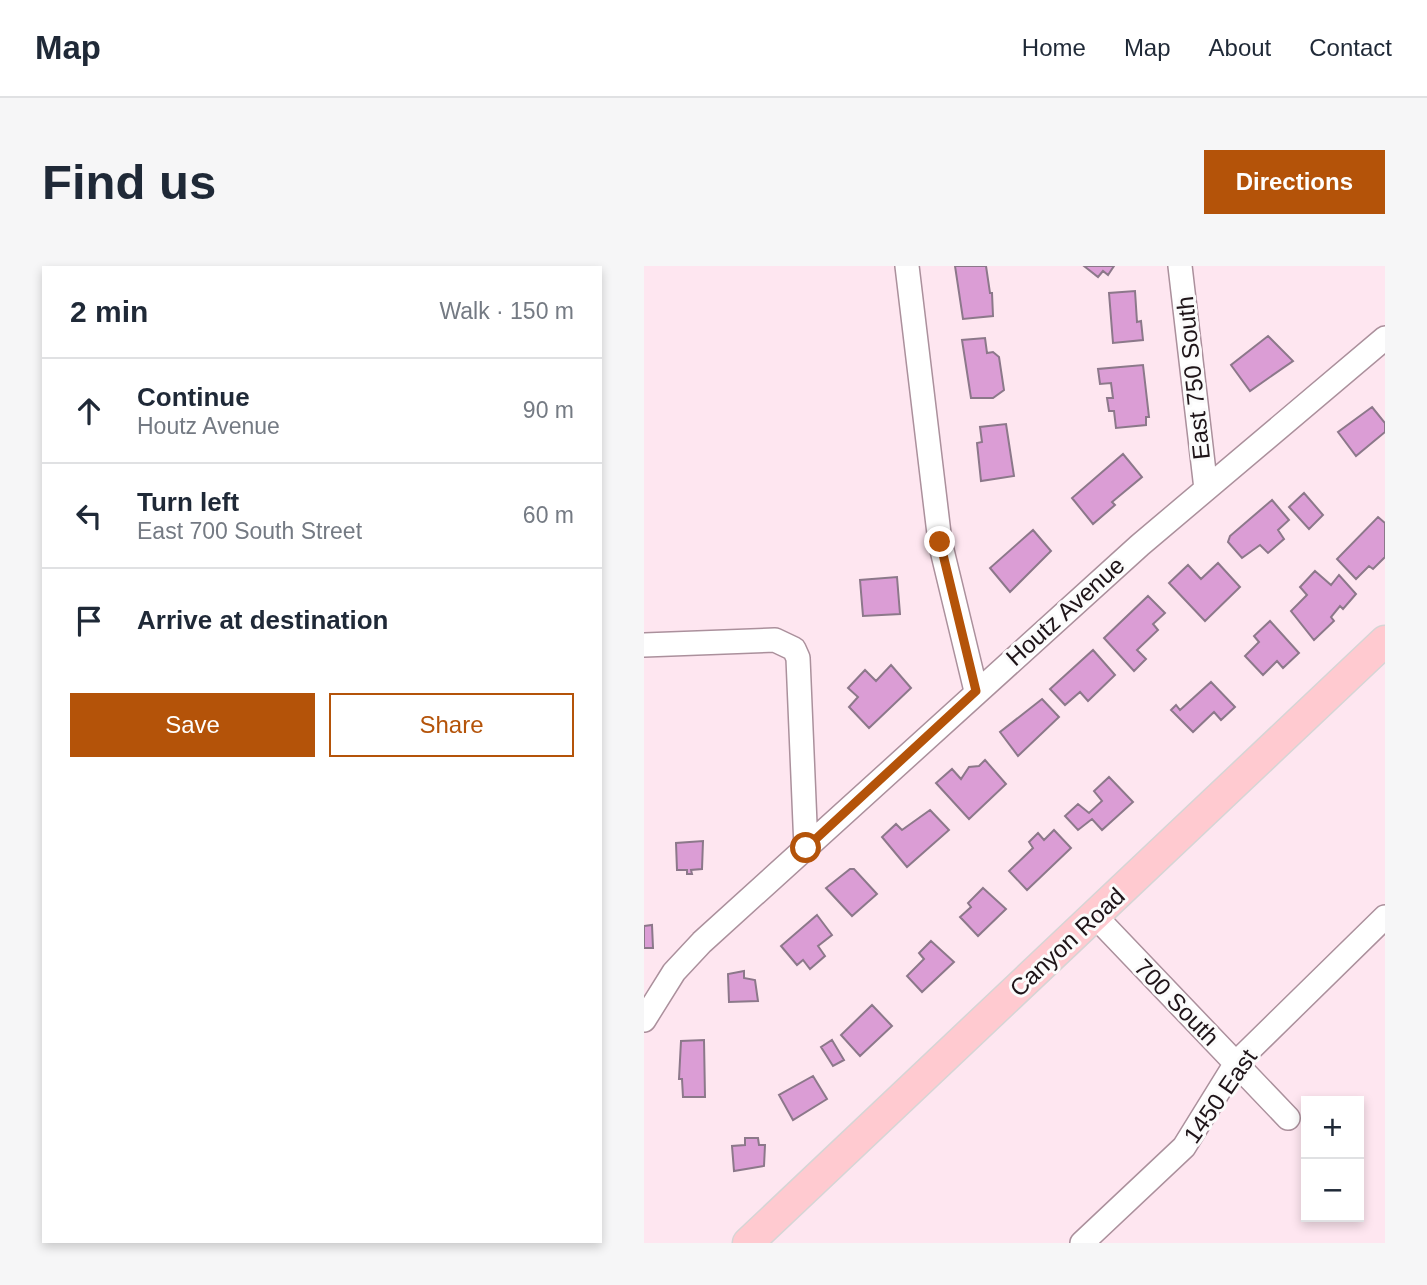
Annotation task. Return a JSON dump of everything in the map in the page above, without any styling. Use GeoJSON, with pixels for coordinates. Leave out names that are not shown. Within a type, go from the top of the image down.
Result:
{"type":"FeatureCollection","features":[{"type":"Feature","properties":{"kind":"main road","name":"Canyon Road"},"geometry":{"type":"LineString","coordinates":[[751,1242],[1385,641]]}},
{"type":"Feature","properties":{"kind":"street"},"geometry":{"type":"LineString","coordinates":[[907,266],[940,542],[976,691]]}},
{"type":"Feature","properties":{"kind":"street","name":"East 750 South"},"geometry":{"type":"LineString","coordinates":[[1180,266],[1206,489]]}},
{"type":"Feature","properties":{"kind":"street","name":"Houtz Avenue"},"geometry":{"type":"LineString","coordinates":[[644,1020],[662,989],[688,957],[976,691],[1206,489],[1385,338]]}},
{"type":"Feature","properties":{"kind":"street"},"geometry":{"type":"LineString","coordinates":[[644,645],[775,640],[794,649],[797,658],[806,848]]}},
{"type":"Feature","properties":{"kind":"street","name":"700 South"},"geometry":{"type":"LineString","coordinates":[[1095,916],[1289,1118]]}},
{"type":"Feature","properties":{"kind":"street","name":"1450 East"},"geometry":{"type":"LineString","coordinates":[[1082,1243],[1184,1147],[1236,1063],[1385,917]]}},
{"type":"Feature","properties":{"kind":"building"},"geometry":{"type":"Polygon","coordinates":[[[955,266],[986,266],[992,293],[993,316],[963,319],[955,266]]]}},
{"type":"Feature","properties":{"kind":"building"},"geometry":{"type":"Polygon","coordinates":[[[1084,266],[1114,266],[1108,275],[1103,271],[1098,277],[1084,266]]]}},
{"type":"Feature","properties":{"kind":"building"},"geometry":{"type":"Polygon","coordinates":[[[1135,291],[1137,322],[1141,321],[1143,340],[1113,343],[1109,293],[1135,291]]]}},
{"type":"Feature","properties":{"kind":"building"},"geometry":{"type":"Polygon","coordinates":[[[1268,336],[1293,361],[1250,391],[1231,365],[1268,336]]]}},
{"type":"Feature","properties":{"kind":"building"},"geometry":{"type":"Polygon","coordinates":[[[985,338],[987,353],[993,352],[999,357],[1004,390],[993,398],[971,398],[962,340],[985,338]]]}},
{"type":"Feature","properties":{"kind":"building"},"geometry":{"type":"Polygon","coordinates":[[[1143,365],[1149,417],[1146,417],[1146,425],[1116,428],[1114,411],[1109,411],[1107,398],[1113,398],[1111,383],[1100,384],[1098,369],[1143,365]]]}},
{"type":"Feature","properties":{"kind":"building"},"geometry":{"type":"Polygon","coordinates":[[[1372,407],[1385,423],[1385,432],[1356,456],[1338,432],[1372,407]]]}},
{"type":"Feature","properties":{"kind":"building"},"geometry":{"type":"Polygon","coordinates":[[[1006,424],[1014,476],[981,481],[977,443],[982,442],[980,427],[1006,424]]]}},
{"type":"Feature","properties":{"kind":"building"},"geometry":{"type":"Polygon","coordinates":[[[1123,454],[1142,477],[1112,502],[1115,505],[1093,524],[1072,498],[1123,454]]]}},
{"type":"Feature","properties":{"kind":"building"},"geometry":{"type":"Polygon","coordinates":[[[1304,493],[1323,515],[1309,529],[1289,507],[1304,493]]]}},
{"type":"Feature","properties":{"kind":"building"},"geometry":{"type":"Polygon","coordinates":[[[1272,500],[1289,520],[1278,530],[1284,539],[1268,553],[1260,545],[1242,558],[1228,542],[1230,536],[1272,500]]]}},
{"type":"Feature","properties":{"kind":"building"},"geometry":{"type":"Polygon","coordinates":[[[1378,517],[1385,523],[1385,557],[1373,569],[1369,566],[1356,579],[1337,559],[1378,517]]]}},
{"type":"Feature","properties":{"kind":"building"},"geometry":{"type":"Polygon","coordinates":[[[1033,530],[1051,551],[1010,592],[990,568],[1033,530]]]}},
{"type":"Feature","properties":{"kind":"building"},"geometry":{"type":"Polygon","coordinates":[[[1218,563],[1240,587],[1205,621],[1169,583],[1188,565],[1201,579],[1218,563]]]}},
{"type":"Feature","properties":{"kind":"building"},"geometry":{"type":"Polygon","coordinates":[[[1315,571],[1331,585],[1339,575],[1356,594],[1343,609],[1340,606],[1331,617],[1334,621],[1314,640],[1291,611],[1307,595],[1300,587],[1315,571]]]}},
{"type":"Feature","properties":{"kind":"building"},"geometry":{"type":"Polygon","coordinates":[[[897,577],[900,614],[863,616],[860,580],[897,577]]]}},
{"type":"Feature","properties":{"kind":"building"},"geometry":{"type":"Polygon","coordinates":[[[1148,596],[1165,613],[1153,624],[1158,630],[1137,650],[1146,659],[1134,671],[1104,638],[1148,596]]]}},
{"type":"Feature","properties":{"kind":"building"},"geometry":{"type":"Polygon","coordinates":[[[1270,621],[1299,653],[1283,668],[1277,661],[1263,675],[1245,656],[1259,642],[1254,636],[1270,621]]]}},
{"type":"Feature","properties":{"kind":"building"},"geometry":{"type":"Polygon","coordinates":[[[1093,650],[1115,675],[1088,701],[1080,692],[1065,705],[1050,689],[1093,650]]]}},
{"type":"Feature","properties":{"kind":"building"},"geometry":{"type":"Polygon","coordinates":[[[891,665],[911,688],[869,728],[849,707],[858,697],[848,688],[865,670],[876,681],[891,665]]]}},
{"type":"Feature","properties":{"kind":"building"},"geometry":{"type":"Polygon","coordinates":[[[1211,682],[1235,707],[1221,720],[1214,712],[1193,732],[1171,710],[1176,705],[1180,710],[1211,682]]]}},
{"type":"Feature","properties":{"kind":"building"},"geometry":{"type":"Polygon","coordinates":[[[1042,699],[1059,717],[1018,756],[1000,732],[1042,699]]]}},
{"type":"Feature","properties":{"kind":"building"},"geometry":{"type":"Polygon","coordinates":[[[985,760],[1006,784],[969,819],[936,783],[952,769],[961,779],[969,767],[979,766],[985,760]]]}},
{"type":"Feature","properties":{"kind":"building"},"geometry":{"type":"Polygon","coordinates":[[[1109,777],[1133,802],[1102,830],[1092,819],[1078,830],[1065,816],[1078,804],[1089,813],[1102,801],[1094,791],[1109,777]]]}},
{"type":"Feature","properties":{"kind":"building"},"geometry":{"type":"Polygon","coordinates":[[[930,810],[949,830],[907,867],[882,837],[896,824],[902,830],[930,810]]]}},
{"type":"Feature","properties":{"kind":"building"},"geometry":{"type":"Polygon","coordinates":[[[1054,830],[1071,848],[1027,890],[1009,871],[1033,848],[1029,842],[1038,833],[1044,840],[1054,830]]]}},
{"type":"Feature","properties":{"kind":"building"},"geometry":{"type":"Polygon","coordinates":[[[703,841],[702,869],[691,870],[692,874],[687,874],[687,870],[677,870],[676,843],[703,841]]]}},
{"type":"Feature","properties":{"kind":"building"},"geometry":{"type":"Polygon","coordinates":[[[850,869],[854,869],[877,894],[852,916],[826,888],[850,869]]]}},
{"type":"Feature","properties":{"kind":"building"},"geometry":{"type":"Polygon","coordinates":[[[983,888],[1006,909],[978,936],[960,917],[971,907],[968,903],[983,888]]]}},
{"type":"Feature","properties":{"kind":"building"},"geometry":{"type":"Polygon","coordinates":[[[817,915],[832,935],[818,946],[825,956],[810,969],[803,960],[797,965],[781,946],[817,915]]]}},
{"type":"Feature","properties":{"kind":"building"},"geometry":{"type":"Polygon","coordinates":[[[652,925],[653,948],[644,948],[644,926],[652,925]]]}},
{"type":"Feature","properties":{"kind":"building"},"geometry":{"type":"Polygon","coordinates":[[[931,941],[954,962],[922,992],[907,976],[924,959],[919,953],[931,941]]]}},
{"type":"Feature","properties":{"kind":"building"},"geometry":{"type":"Polygon","coordinates":[[[744,971],[744,978],[755,980],[758,1001],[729,1002],[728,974],[744,971]]]}},
{"type":"Feature","properties":{"kind":"building"},"geometry":{"type":"Polygon","coordinates":[[[872,1005],[892,1026],[860,1056],[841,1035],[872,1005]]]}},
{"type":"Feature","properties":{"kind":"building"},"geometry":{"type":"Polygon","coordinates":[[[704,1040],[705,1097],[683,1097],[682,1079],[679,1079],[681,1041],[704,1040]]]}},
{"type":"Feature","properties":{"kind":"building"},"geometry":{"type":"Polygon","coordinates":[[[832,1040],[844,1060],[833,1066],[821,1047],[832,1040]]]}},
{"type":"Feature","properties":{"kind":"building"},"geometry":{"type":"Polygon","coordinates":[[[813,1076],[827,1099],[793,1120],[779,1095],[813,1076]]]}},
{"type":"Feature","properties":{"kind":"building"},"geometry":{"type":"Polygon","coordinates":[[[745,1138],[758,1138],[759,1145],[765,1145],[764,1166],[734,1171],[732,1146],[745,1145],[745,1138]]]}},
{"type":"Feature","properties":{"kind":"route"},"geometry":{"type":"LineString","coordinates":[[806,848],[976,691],[940,542]]}}]}
